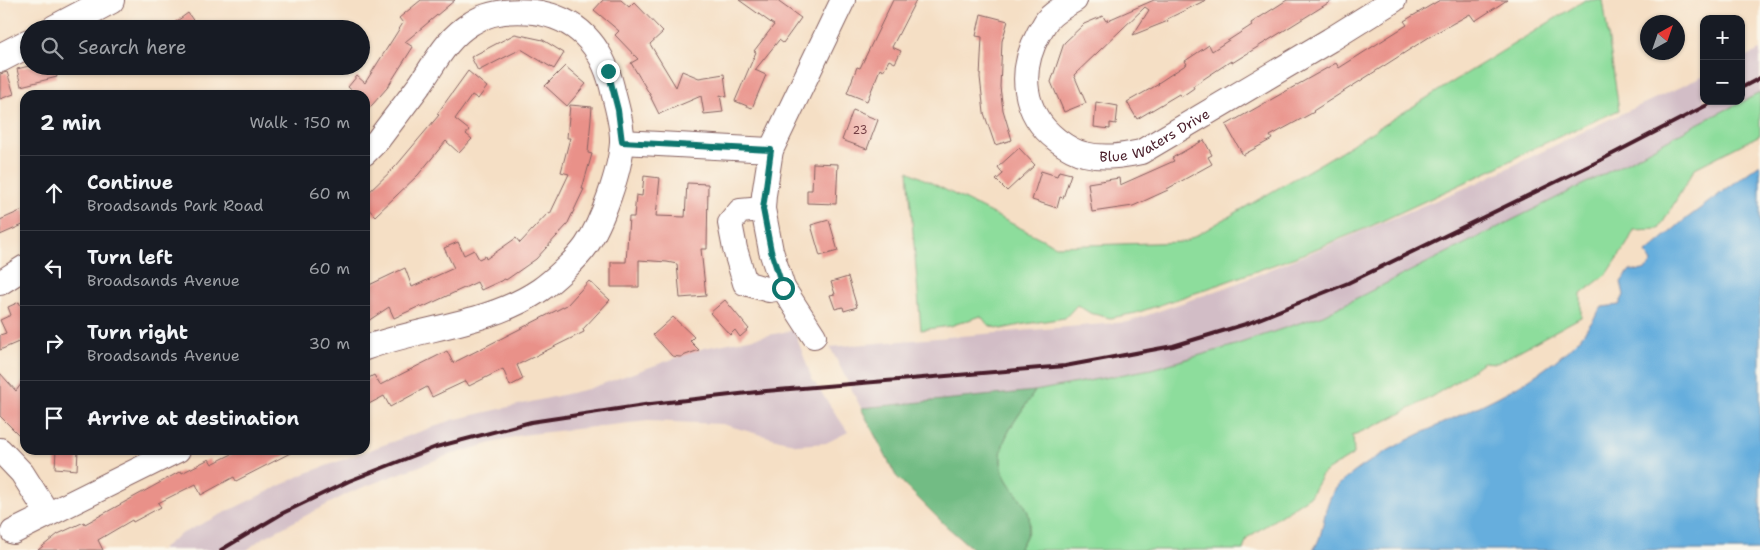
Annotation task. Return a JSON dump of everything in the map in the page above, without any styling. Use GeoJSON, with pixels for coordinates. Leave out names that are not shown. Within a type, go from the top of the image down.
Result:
{"type":"FeatureCollection","features":[{"type":"Feature","properties":{"kind":"main road"},"geometry":{"type":"LineString","coordinates":[[72,20],[110,0]]}},
{"type":"Feature","properties":{"kind":"main road"},"geometry":{"type":"LineString","coordinates":[[0,58],[20,48]]}},
{"type":"Feature","properties":{"kind":"street","name":"Blue Waters Drive"},"geometry":{"type":"LineString","coordinates":[[1075,0],[1047,20],[1032,47],[1026,69],[1027,94],[1034,113],[1047,132],[1067,147],[1083,154],[1117,157],[1141,152],[1394,0]]}},
{"type":"Feature","properties":{"kind":"street"},"geometry":{"type":"LineString","coordinates":[[814,336],[783,288],[771,251],[763,209],[771,150],[838,2]]}},
{"type":"Feature","properties":{"kind":"street"},"geometry":{"type":"LineString","coordinates":[[370,148],[378,140],[448,43],[471,23],[490,14],[522,11],[561,18],[582,32],[601,55],[608,71],[618,110],[622,142],[612,188],[604,210],[586,246],[556,277],[540,290],[518,303],[483,316],[370,347]]}},
{"type":"Feature","properties":{"kind":"street"},"geometry":{"type":"LineString","coordinates":[[622,142],[771,150]]}},
{"type":"Feature","properties":{"kind":"street"},"geometry":{"type":"LineString","coordinates":[[763,209],[740,211],[730,223],[735,249],[745,284],[769,290],[783,288]]}},
{"type":"Feature","properties":{"kind":"street"},"geometry":{"type":"LineString","coordinates":[[0,283],[20,271]]}},
{"type":"Feature","properties":{"kind":"street"},"geometry":{"type":"LineString","coordinates":[[0,450],[22,473],[48,514]]}},
{"type":"Feature","properties":{"kind":"street"},"geometry":{"type":"LineString","coordinates":[[13,532],[168,455]]}},
{"type":"Feature","properties":{"kind":"shaded area"},"geometry":{"type":"Polygon","coordinates":[[[1760,50],[1760,93],[1745,100],[1745,60],[1745,57],[1760,50]]]}},
{"type":"Feature","properties":{"kind":"shaded area"},"geometry":{"type":"Polygon","coordinates":[[[1700,78],[1700,105],[1736,105],[1618,167],[1324,315],[1229,347],[1151,369],[1035,391],[861,408],[830,347],[1128,322],[1233,285],[1475,184],[1700,78]]]}},
{"type":"Feature","properties":{"kind":"shaded area"},"geometry":{"type":"Polygon","coordinates":[[[794,330],[812,379],[848,432],[826,443],[798,445],[722,424],[648,421],[521,435],[449,455],[353,491],[261,539],[247,550],[160,550],[179,535],[304,474],[356,455],[370,455],[370,450],[452,420],[588,389],[704,348],[794,330]]]}},
{"type":"Feature","properties":{"kind":"green space"},"geometry":{"type":"Polygon","coordinates":[[[1585,0],[1603,0],[1619,110],[1534,148],[1494,169],[1369,227],[1298,256],[1136,313],[1110,318],[1090,313],[1077,305],[1065,318],[1001,329],[988,325],[981,316],[950,326],[921,330],[908,171],[1056,246],[1185,242],[1325,161],[1585,0]]]}},
{"type":"Feature","properties":{"kind":"green space"},"geometry":{"type":"Polygon","coordinates":[[[1760,93],[1760,135],[1695,168],[1659,229],[1634,230],[1608,273],[1581,294],[1581,317],[1497,363],[1483,362],[1453,384],[1421,403],[1353,435],[1354,454],[1323,473],[1310,496],[1247,538],[1243,550],[1018,550],[1027,534],[1029,522],[1027,511],[1003,473],[1001,460],[1004,441],[1008,432],[1035,391],[1151,369],[1229,347],[1323,315],[1618,167],[1693,126],[1736,105],[1745,105],[1745,100],[1760,93]]]}},
{"type":"Feature","properties":{"kind":"green space"},"geometry":{"type":"Polygon","coordinates":[[[1035,391],[1008,432],[1004,441],[1001,460],[1003,473],[1022,501],[1029,521],[1027,534],[1018,550],[974,550],[945,525],[896,476],[861,408],[1035,391]]]}},
{"type":"Feature","properties":{"kind":"water"},"geometry":{"type":"Polygon","coordinates":[[[1760,164],[1760,550],[1313,550],[1321,534],[1330,498],[1343,481],[1401,443],[1496,398],[1554,362],[1580,338],[1602,307],[1619,305],[1624,295],[1621,282],[1630,270],[1643,270],[1648,268],[1652,262],[1646,253],[1682,222],[1760,164]]]}},
{"type":"Feature","properties":{"kind":"building"},"geometry":{"type":"Polygon","coordinates":[[[421,0],[455,0],[405,42],[413,47],[387,88],[370,107],[370,90],[351,90],[348,87],[357,76],[365,83],[403,23],[399,18],[421,0]]]}},
{"type":"Feature","properties":{"kind":"building"},"geometry":{"type":"Polygon","coordinates":[[[603,0],[621,0],[629,7],[634,2],[663,32],[650,44],[676,87],[682,71],[699,78],[724,74],[727,97],[720,95],[723,112],[704,114],[701,96],[659,114],[652,98],[631,63],[638,59],[615,35],[619,31],[594,10],[603,0]]]}},
{"type":"Feature","properties":{"kind":"building"},"geometry":{"type":"Polygon","coordinates":[[[739,0],[776,0],[801,18],[783,43],[779,40],[755,70],[766,75],[752,108],[735,101],[756,52],[754,51],[774,25],[739,0]]]}},
{"type":"Feature","properties":{"kind":"building"},"geometry":{"type":"Polygon","coordinates":[[[893,0],[916,0],[892,47],[901,51],[895,63],[889,60],[883,71],[880,69],[867,101],[847,93],[857,67],[860,68],[893,0]]]}},
{"type":"Feature","properties":{"kind":"building"},"geometry":{"type":"Polygon","coordinates":[[[1154,0],[1206,0],[1167,19],[1168,21],[1133,35],[1149,10],[1145,7],[1074,75],[1086,103],[1064,112],[1051,82],[1064,43],[1084,24],[1103,16],[1106,21],[1154,0]]]}},
{"type":"Feature","properties":{"kind":"building"},"geometry":{"type":"Polygon","coordinates":[[[1287,0],[1333,0],[1232,63],[1231,61],[1193,86],[1194,88],[1181,97],[1179,94],[1137,119],[1127,102],[1159,84],[1187,64],[1185,61],[1209,45],[1212,51],[1287,0]]]}},
{"type":"Feature","properties":{"kind":"building"},"geometry":{"type":"Polygon","coordinates":[[[1440,0],[1507,0],[1475,21],[1470,14],[1434,34],[1314,112],[1270,136],[1272,139],[1243,155],[1226,125],[1336,63],[1339,68],[1407,25],[1404,21],[1440,0]]]}},
{"type":"Feature","properties":{"kind":"building"},"geometry":{"type":"Polygon","coordinates":[[[188,13],[193,20],[178,20],[188,13]]]}},
{"type":"Feature","properties":{"kind":"building"},"geometry":{"type":"Polygon","coordinates":[[[981,14],[1008,21],[1002,41],[1000,87],[1003,110],[1012,140],[995,145],[984,113],[980,77],[982,37],[976,36],[981,14]]]}},
{"type":"Feature","properties":{"kind":"building"},"geometry":{"type":"Polygon","coordinates":[[[515,34],[543,40],[564,53],[554,69],[521,49],[478,71],[471,57],[515,34]]]}},
{"type":"Feature","properties":{"kind":"building"},"geometry":{"type":"Polygon","coordinates":[[[565,66],[586,84],[567,106],[545,86],[565,66]]]}},
{"type":"Feature","properties":{"kind":"building"},"geometry":{"type":"Polygon","coordinates":[[[20,68],[20,75],[56,75],[57,77],[21,86],[17,69],[20,68]]]}},
{"type":"Feature","properties":{"kind":"building"},"geometry":{"type":"Polygon","coordinates":[[[468,71],[487,87],[478,99],[472,95],[455,119],[469,130],[466,134],[472,139],[459,153],[446,141],[418,175],[375,216],[370,210],[370,191],[396,166],[439,115],[437,114],[468,71]]]}},
{"type":"Feature","properties":{"kind":"building"},"geometry":{"type":"Polygon","coordinates":[[[7,72],[14,94],[0,99],[0,74],[7,72]]]}},
{"type":"Feature","properties":{"kind":"building"},"geometry":{"type":"Polygon","coordinates":[[[1096,102],[1118,106],[1116,124],[1110,123],[1110,129],[1094,127],[1096,102]]]}},
{"type":"Feature","properties":{"kind":"building"},"geometry":{"type":"Polygon","coordinates":[[[570,105],[592,107],[588,153],[592,154],[582,189],[584,189],[567,225],[536,259],[506,280],[481,290],[477,282],[421,308],[420,306],[394,318],[389,307],[370,320],[370,285],[405,268],[412,287],[454,268],[444,248],[458,242],[464,255],[474,250],[479,259],[485,256],[486,259],[516,238],[520,243],[548,213],[550,214],[569,174],[561,172],[570,138],[567,138],[570,105]]]}},
{"type":"Feature","properties":{"kind":"building"},"geometry":{"type":"Polygon","coordinates":[[[853,110],[878,120],[867,149],[842,140],[853,110]]]}},
{"type":"Feature","properties":{"kind":"building"},"geometry":{"type":"Polygon","coordinates":[[[1204,140],[1212,155],[1208,157],[1212,164],[1168,190],[1133,206],[1092,212],[1088,183],[1119,178],[1120,185],[1174,161],[1172,158],[1204,140]]]}},
{"type":"Feature","properties":{"kind":"building"},"geometry":{"type":"Polygon","coordinates":[[[1019,148],[1035,165],[1007,191],[996,180],[1003,174],[998,167],[1019,148]]]}},
{"type":"Feature","properties":{"kind":"building"},"geometry":{"type":"Polygon","coordinates":[[[813,163],[838,164],[836,204],[807,203],[807,190],[812,190],[813,163]]]}},
{"type":"Feature","properties":{"kind":"building"},"geometry":{"type":"Polygon","coordinates":[[[1041,171],[1057,176],[1059,171],[1071,174],[1063,198],[1060,197],[1057,208],[1032,200],[1041,171]]]}},
{"type":"Feature","properties":{"kind":"building"},"geometry":{"type":"Polygon","coordinates":[[[644,176],[660,178],[656,216],[685,217],[687,183],[708,184],[707,249],[701,249],[706,296],[680,298],[677,264],[667,262],[639,260],[639,287],[611,287],[611,262],[626,262],[629,217],[634,217],[636,195],[642,196],[644,176]]]}},
{"type":"Feature","properties":{"kind":"building"},"geometry":{"type":"Polygon","coordinates":[[[20,211],[20,226],[0,235],[0,220],[20,211]]]}},
{"type":"Feature","properties":{"kind":"building"},"geometry":{"type":"Polygon","coordinates":[[[829,220],[838,251],[820,256],[811,225],[829,220]]]}},
{"type":"Feature","properties":{"kind":"building"},"geometry":{"type":"Polygon","coordinates":[[[848,277],[857,307],[844,311],[843,307],[835,309],[830,295],[835,294],[831,282],[848,277]]]}},
{"type":"Feature","properties":{"kind":"building"},"geometry":{"type":"Polygon","coordinates":[[[589,281],[610,300],[583,329],[584,332],[517,365],[523,379],[510,386],[503,369],[469,386],[466,381],[432,397],[427,387],[390,407],[384,396],[370,403],[370,377],[374,375],[380,385],[447,351],[453,363],[567,305],[589,281]]]}},
{"type":"Feature","properties":{"kind":"building"},"geometry":{"type":"Polygon","coordinates":[[[725,300],[749,329],[740,337],[735,330],[730,335],[710,313],[725,300]]]}},
{"type":"Feature","properties":{"kind":"building"},"geometry":{"type":"Polygon","coordinates":[[[19,302],[20,304],[20,341],[0,350],[0,335],[6,333],[0,320],[11,315],[8,307],[19,302]]]}},
{"type":"Feature","properties":{"kind":"building"},"geometry":{"type":"Polygon","coordinates":[[[673,317],[694,337],[690,341],[699,350],[680,357],[672,356],[653,335],[673,317]]]}},
{"type":"Feature","properties":{"kind":"building"},"geometry":{"type":"Polygon","coordinates":[[[0,373],[16,391],[20,386],[20,436],[0,416],[0,373]]]}},
{"type":"Feature","properties":{"kind":"building"},"geometry":{"type":"Polygon","coordinates":[[[56,455],[78,455],[77,470],[55,468],[56,455]]]}},
{"type":"Feature","properties":{"kind":"building"},"geometry":{"type":"Polygon","coordinates":[[[230,455],[286,455],[236,481],[234,477],[201,495],[196,484],[158,503],[161,507],[133,522],[132,520],[98,540],[103,550],[38,550],[58,534],[84,522],[85,524],[181,471],[182,473],[209,459],[212,464],[230,455]]]}},
{"type":"Feature","properties":{"kind":"railway"},"geometry":{"type":"LineString","coordinates":[[1745,86],[1760,78]]}},
{"type":"Feature","properties":{"kind":"railway"},"geometry":{"type":"LineString","coordinates":[[221,550],[283,513],[349,481],[436,447],[531,422],[651,404],[766,391],[1065,366],[1173,346],[1249,323],[1348,283],[1597,162],[1707,105]]}},
{"type":"Feature","properties":{"kind":"route"},"geometry":{"type":"LineString","coordinates":[[608,71],[618,110],[622,142],[771,150],[763,209],[771,251],[783,288]]}}]}
